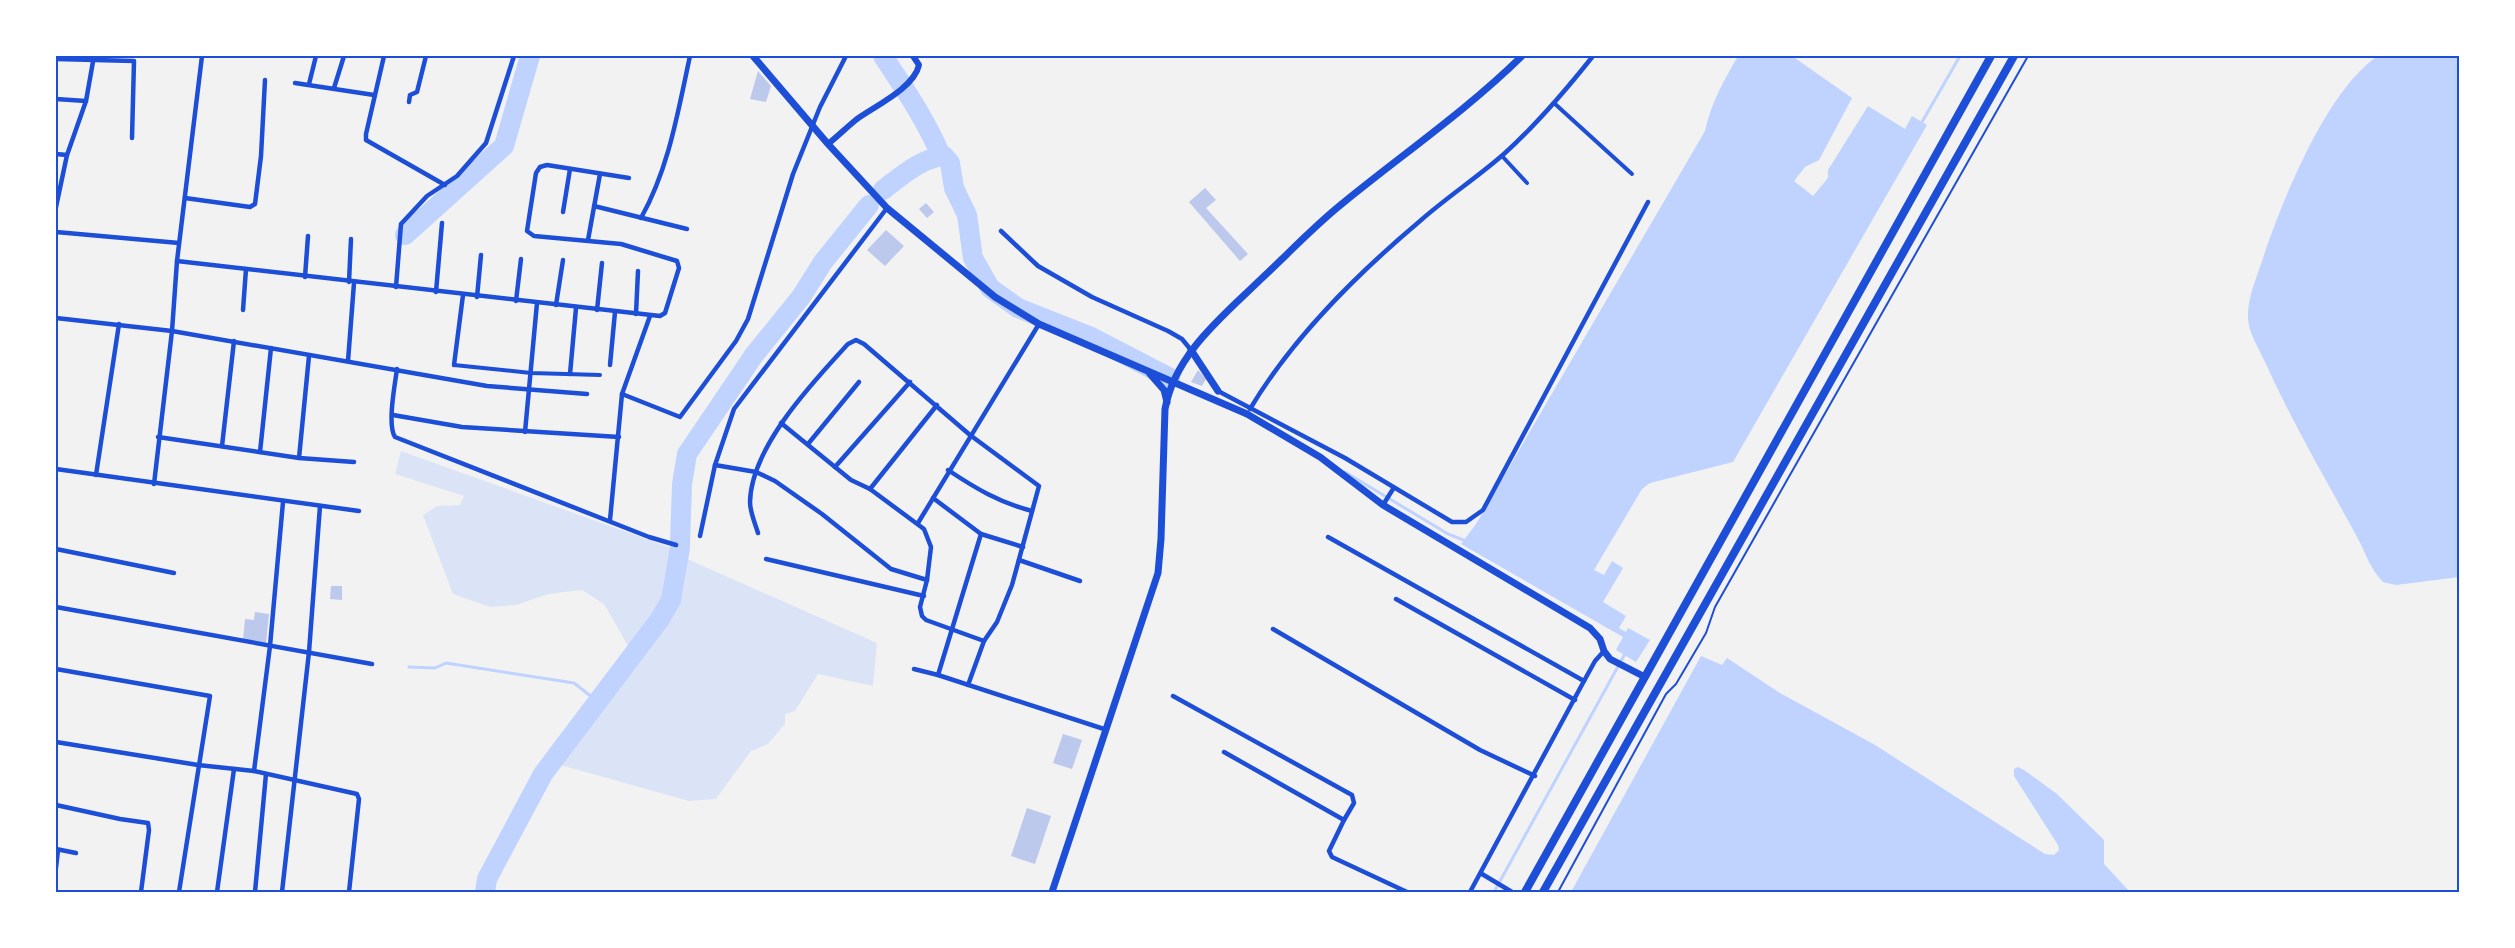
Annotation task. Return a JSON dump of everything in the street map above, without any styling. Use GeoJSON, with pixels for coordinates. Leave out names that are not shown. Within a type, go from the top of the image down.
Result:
{"type":"FeatureCollection","features":[{"type":"Feature","properties":{"kind":"main road"},"geometry":{"type":"LineString","coordinates":[[753,56],[828,144],[887,208],[995,297],[1039,324],[1249,411],[1385,503],[1590,628],[1600,639],[1610,659],[1645,677]]}},
{"type":"Feature","properties":{"kind":"main road"},"geometry":{"type":"LineString","coordinates":[[1167,402],[1191,350],[1208,330],[1342,203],[1410,153],[1522,56]]}},
{"type":"Feature","properties":{"kind":"main road"},"geometry":{"type":"LineString","coordinates":[[1525,892],[1991,56]]}},
{"type":"Feature","properties":{"kind":"main road"},"geometry":{"type":"LineString","coordinates":[[1543,892],[2014,56]]}},
{"type":"Feature","properties":{"kind":"main road"},"geometry":{"type":"LineString","coordinates":[[1191,350],[1218,391]]}},
{"type":"Feature","properties":{"kind":"main road"},"geometry":{"type":"LineString","coordinates":[[1052,892],[1104,729],[1158,573],[1167,402],[1164,390],[1146,370]]}},
{"type":"Feature","properties":{"kind":"street"},"geometry":{"type":"LineString","coordinates":[[154,484],[172,331],[184,198],[202,56]]}},
{"type":"Feature","properties":{"kind":"street"},"geometry":{"type":"LineString","coordinates":[[309,84],[316,56]]}},
{"type":"Feature","properties":{"kind":"street"},"geometry":{"type":"LineString","coordinates":[[334,88],[344,56]]}},
{"type":"Feature","properties":{"kind":"street"},"geometry":{"type":"LineString","coordinates":[[384,56],[366,140],[445,185]]}},
{"type":"Feature","properties":{"kind":"street"},"geometry":{"type":"LineString","coordinates":[[409,102],[410,95],[417,92],[426,56]]}},
{"type":"Feature","properties":{"kind":"street"},"geometry":{"type":"LineString","coordinates":[[396,287],[401,224],[428,196],[457,176],[486,143],[514,56]]}},
{"type":"Feature","properties":{"kind":"street"},"geometry":{"type":"LineString","coordinates":[[641,218],[653,198],[665,165],[690,56]]}},
{"type":"Feature","properties":{"kind":"street"},"geometry":{"type":"LineString","coordinates":[[622,394],[680,417],[736,341],[748,319],[793,174],[846,56]]}},
{"type":"Feature","properties":{"kind":"street"},"geometry":{"type":"LineString","coordinates":[[828,144],[858,118],[915,78],[919,65],[913,56]]}},
{"type":"Feature","properties":{"kind":"street"},"geometry":{"type":"LineString","coordinates":[[1249,411],[1276,370],[1310,328],[1370,265],[1421,220],[1502,156],[1554,103],[1593,56]]}},
{"type":"Feature","properties":{"kind":"street"},"geometry":{"type":"LineString","coordinates":[[56,59],[94,58],[134,61],[132,138]]}},
{"type":"Feature","properties":{"kind":"street"},"geometry":{"type":"LineString","coordinates":[[56,207],[67,155],[86,100],[94,58]]}},
{"type":"Feature","properties":{"kind":"street"},"geometry":{"type":"LineString","coordinates":[[184,198],[250,207],[255,204],[261,156],[265,80]]}},
{"type":"Feature","properties":{"kind":"street"},"geometry":{"type":"LineString","coordinates":[[295,83],[375,95]]}},
{"type":"Feature","properties":{"kind":"street"},"geometry":{"type":"LineString","coordinates":[[56,99],[86,100]]}},
{"type":"Feature","properties":{"kind":"street"},"geometry":{"type":"LineString","coordinates":[[1554,103],[1632,174]]}},
{"type":"Feature","properties":{"kind":"street"},"geometry":{"type":"LineString","coordinates":[[56,154],[67,155]]}},
{"type":"Feature","properties":{"kind":"street"},"geometry":{"type":"LineString","coordinates":[[1502,156],[1527,183]]}},
{"type":"Feature","properties":{"kind":"street"},"geometry":{"type":"LineString","coordinates":[[177,261],[477,297],[660,316],[665,313],[678,262],[628,245],[534,236],[527,231],[537,168],[546,165],[629,178]]}},
{"type":"Feature","properties":{"kind":"street"},"geometry":{"type":"LineString","coordinates":[[563,212],[570,169]]}},
{"type":"Feature","properties":{"kind":"street"},"geometry":{"type":"LineString","coordinates":[[588,240],[600,174]]}},
{"type":"Feature","properties":{"kind":"street"},"geometry":{"type":"LineString","coordinates":[[1218,391],[1249,411],[1345,458],[1392,490],[1452,522],[1466,522],[1483,510],[1648,202]]}},
{"type":"Feature","properties":{"kind":"street"},"geometry":{"type":"LineString","coordinates":[[594,206],[687,229]]}},
{"type":"Feature","properties":{"kind":"street"},"geometry":{"type":"LineString","coordinates":[[700,537],[714,465],[734,409],[887,208]]}},
{"type":"Feature","properties":{"kind":"street"},"geometry":{"type":"LineString","coordinates":[[436,292],[442,223]]}},
{"type":"Feature","properties":{"kind":"street"},"geometry":{"type":"LineString","coordinates":[[1001,231],[1038,266],[1092,297],[1175,335],[1191,350]]}},
{"type":"Feature","properties":{"kind":"street"},"geometry":{"type":"LineString","coordinates":[[56,232],[179,243]]}},
{"type":"Feature","properties":{"kind":"street"},"geometry":{"type":"LineString","coordinates":[[305,277],[308,236]]}},
{"type":"Feature","properties":{"kind":"street"},"geometry":{"type":"LineString","coordinates":[[348,361],[351,239]]}},
{"type":"Feature","properties":{"kind":"street"},"geometry":{"type":"LineString","coordinates":[[477,297],[481,255]]}},
{"type":"Feature","properties":{"kind":"street"},"geometry":{"type":"LineString","coordinates":[[516,301],[521,259]]}},
{"type":"Feature","properties":{"kind":"street"},"geometry":{"type":"LineString","coordinates":[[556,305],[563,260]]}},
{"type":"Feature","properties":{"kind":"street"},"geometry":{"type":"LineString","coordinates":[[597,310],[602,263]]}},
{"type":"Feature","properties":{"kind":"street"},"geometry":{"type":"LineString","coordinates":[[243,309],[246,269]]}},
{"type":"Feature","properties":{"kind":"street"},"geometry":{"type":"LineString","coordinates":[[636,314],[638,271]]}},
{"type":"Feature","properties":{"kind":"street"},"geometry":{"type":"LineString","coordinates":[[463,295],[454,365],[531,373],[600,375]]}},
{"type":"Feature","properties":{"kind":"street"},"geometry":{"type":"LineString","coordinates":[[525,432],[537,303]]}},
{"type":"Feature","properties":{"kind":"street"},"geometry":{"type":"LineString","coordinates":[[570,374],[576,308]]}},
{"type":"Feature","properties":{"kind":"street"},"geometry":{"type":"LineString","coordinates":[[610,364],[615,312]]}},
{"type":"Feature","properties":{"kind":"street"},"geometry":{"type":"LineString","coordinates":[[610,520],[622,394],[650,316]]}},
{"type":"Feature","properties":{"kind":"street"},"geometry":{"type":"LineString","coordinates":[[56,318],[172,331],[488,386],[587,394]]}},
{"type":"Feature","properties":{"kind":"street"},"geometry":{"type":"LineString","coordinates":[[96,474],[119,324]]}},
{"type":"Feature","properties":{"kind":"street"},"geometry":{"type":"LineString","coordinates":[[918,523],[948,470],[1039,324]]}},
{"type":"Feature","properties":{"kind":"street"},"geometry":{"type":"LineString","coordinates":[[758,533],[750,500],[756,472],[781,423],[805,390],[848,344],[856,340],[864,344],[970,435],[1039,486],[1012,585],[997,622],[984,641],[968,684]]}},
{"type":"Feature","properties":{"kind":"street"},"geometry":{"type":"LineString","coordinates":[[222,446],[234,341]]}},
{"type":"Feature","properties":{"kind":"street"},"geometry":{"type":"LineString","coordinates":[[260,452],[271,348]]}},
{"type":"Feature","properties":{"kind":"street"},"geometry":{"type":"LineString","coordinates":[[299,458],[309,356]]}},
{"type":"Feature","properties":{"kind":"street"},"geometry":{"type":"LineString","coordinates":[[397,369],[392,434],[395,437],[649,537],[676,545]]}},
{"type":"Feature","properties":{"kind":"street"},"geometry":{"type":"LineString","coordinates":[[808,444],[859,382]]}},
{"type":"Feature","properties":{"kind":"street"},"geometry":{"type":"LineString","coordinates":[[835,467],[910,382]]}},
{"type":"Feature","properties":{"kind":"street"},"geometry":{"type":"LineString","coordinates":[[870,489],[937,405]]}},
{"type":"Feature","properties":{"kind":"street"},"geometry":{"type":"LineString","coordinates":[[393,415],[462,427],[619,437]]}},
{"type":"Feature","properties":{"kind":"street"},"geometry":{"type":"LineString","coordinates":[[781,423],[851,480],[870,489],[918,523],[928,536],[931,547],[927,580],[920,608],[922,616],[926,620],[984,641]]}},
{"type":"Feature","properties":{"kind":"street"},"geometry":{"type":"LineString","coordinates":[[158,437],[299,458],[354,462]]}},
{"type":"Feature","properties":{"kind":"street"},"geometry":{"type":"LineString","coordinates":[[714,465],[756,472],[791,491],[891,569],[927,580]]}},
{"type":"Feature","properties":{"kind":"street"},"geometry":{"type":"LineString","coordinates":[[56,469],[359,511]]}},
{"type":"Feature","properties":{"kind":"street"},"geometry":{"type":"LineString","coordinates":[[948,470],[981,492],[1009,506],[1032,511]]}},
{"type":"Feature","properties":{"kind":"street"},"geometry":{"type":"LineString","coordinates":[[1385,503],[1392,490]]}},
{"type":"Feature","properties":{"kind":"street"},"geometry":{"type":"LineString","coordinates":[[933,498],[981,534],[1023,547]]}},
{"type":"Feature","properties":{"kind":"street"},"geometry":{"type":"LineString","coordinates":[[254,771],[270,646],[283,501]]}},
{"type":"Feature","properties":{"kind":"street"},"geometry":{"type":"LineString","coordinates":[[282,892],[309,652],[320,506]]}},
{"type":"Feature","properties":{"kind":"street"},"geometry":{"type":"LineString","coordinates":[[938,675],[981,534]]}},
{"type":"Feature","properties":{"kind":"street"},"geometry":{"type":"LineString","coordinates":[[1328,537],[1584,681]]}},
{"type":"Feature","properties":{"kind":"street"},"geometry":{"type":"LineString","coordinates":[[56,549],[174,573]]}},
{"type":"Feature","properties":{"kind":"street"},"geometry":{"type":"LineString","coordinates":[[766,559],[924,596]]}},
{"type":"Feature","properties":{"kind":"street"},"geometry":{"type":"LineString","coordinates":[[1019,560],[1080,581]]}},
{"type":"Feature","properties":{"kind":"street"},"geometry":{"type":"LineString","coordinates":[[1396,599],[1575,700]]}},
{"type":"Feature","properties":{"kind":"street"},"geometry":{"type":"LineString","coordinates":[[56,608],[372,664]]}},
{"type":"Feature","properties":{"kind":"street"},"geometry":{"type":"LineString","coordinates":[[1273,629],[1480,750],[1535,776]]}},
{"type":"Feature","properties":{"kind":"street"},"geometry":{"type":"LineString","coordinates":[[1470,892],[1482,874],[1595,661],[1604,651]]}},
{"type":"Feature","properties":{"kind":"street"},"geometry":{"type":"LineString","coordinates":[[56,669],[210,696],[178,892]]}},
{"type":"Feature","properties":{"kind":"street"},"geometry":{"type":"LineString","coordinates":[[914,669],[968,684],[1104,729]]}},
{"type":"Feature","properties":{"kind":"street"},"geometry":{"type":"LineString","coordinates":[[1173,696],[1352,795],[1354,803],[1329,851],[1332,857],[1407,892]]}},
{"type":"Feature","properties":{"kind":"street"},"geometry":{"type":"LineString","coordinates":[[56,742],[198,765],[254,771],[359,795],[349,892]]}},
{"type":"Feature","properties":{"kind":"street"},"geometry":{"type":"LineString","coordinates":[[1224,752],[1344,820]]}},
{"type":"Feature","properties":{"kind":"street"},"geometry":{"type":"LineString","coordinates":[[217,892],[234,769]]}},
{"type":"Feature","properties":{"kind":"street"},"geometry":{"type":"LineString","coordinates":[[255,892],[266,774]]}},
{"type":"Feature","properties":{"kind":"street"},"geometry":{"type":"LineString","coordinates":[[56,806],[148,822],[141,892]]}},
{"type":"Feature","properties":{"kind":"street"},"geometry":{"type":"LineString","coordinates":[[56,868],[57,849],[76,853]]}},
{"type":"Feature","properties":{"kind":"street"},"geometry":{"type":"LineString","coordinates":[[1482,874],[1512,892]]}},
{"type":"Feature","properties":{"kind":"path"},"geometry":{"type":"LineString","coordinates":[[1558,892],[1666,694],[1676,684],[1706,633],[1715,608],[2028,56]]}},
{"type":"Feature","properties":{"kind":"shaded area"},"geometry":{"type":"Polygon","coordinates":[[[401,451],[677,550],[669,599],[631,651],[604,604],[582,590],[548,594],[516,605],[490,607],[453,594],[423,515],[437,506],[460,505],[464,496],[395,474],[401,451]]]}},
{"type":"Feature","properties":{"kind":"shaded area"},"geometry":{"type":"Polygon","coordinates":[[[685,558],[877,643],[873,686],[818,674],[795,711],[785,714],[785,724],[768,744],[751,751],[716,799],[689,801],[557,764],[677,605],[684,585],[685,558]]]}},
{"type":"Feature","properties":{"kind":"water"},"geometry":{"type":"Polygon","coordinates":[[[1738,56],[1792,56],[1852,98],[1819,160],[1805,167],[1794,181],[1813,196],[1828,178],[1828,170],[1868,106],[1905,129],[1912,116],[1927,125],[1733,462],[1650,483],[1642,489],[1594,570],[1604,575],[1612,561],[1623,568],[1603,602],[1626,616],[1619,628],[1626,632],[1628,628],[1650,640],[1636,662],[1616,650],[1623,637],[1461,544],[1476,524],[1705,131],[1714,101],[1738,56]]]}},
{"type":"Feature","properties":{"kind":"water"},"geometry":{"type":"Polygon","coordinates":[[[2378,56],[2460,56],[2459,577],[2396,585],[2383,582],[2371,566],[2286,406],[2254,339],[2248,321],[2251,294],[2294,178],[2324,119],[2341,93],[2359,72],[2378,56]]]}},
{"type":"Feature","properties":{"kind":"water"},"geometry":{"type":"Polygon","coordinates":[[[1701,656],[1722,665],[1727,658],[1780,693],[1875,745],[2045,854],[2054,855],[2059,850],[2058,845],[2014,776],[2014,769],[2018,767],[2024,770],[2057,794],[2104,840],[2104,864],[2130,892],[1571,892],[1701,656]]]}},
{"type":"Feature","properties":{"kind":"building"},"geometry":{"type":"Polygon","coordinates":[[[758,71],[771,86],[766,102],[750,99],[758,71]]]}},
{"type":"Feature","properties":{"kind":"building"},"geometry":{"type":"Polygon","coordinates":[[[1205,188],[1216,200],[1206,208],[1248,254],[1240,261],[1189,202],[1205,188]]]}},
{"type":"Feature","properties":{"kind":"building"},"geometry":{"type":"Polygon","coordinates":[[[926,203],[934,212],[927,218],[919,209],[926,203]]]}},
{"type":"Feature","properties":{"kind":"building"},"geometry":{"type":"Polygon","coordinates":[[[886,230],[904,246],[885,266],[867,250],[886,230]]]}},
{"type":"Feature","properties":{"kind":"building"},"geometry":{"type":"Polygon","coordinates":[[[1198,370],[1206,379],[1202,386],[1191,382],[1198,370]]]}},
{"type":"Feature","properties":{"kind":"building"},"geometry":{"type":"Polygon","coordinates":[[[331,586],[342,586],[342,600],[330,599],[331,586]]]}},
{"type":"Feature","properties":{"kind":"building"},"geometry":{"type":"Polygon","coordinates":[[[255,612],[269,614],[266,643],[243,640],[245,619],[254,620],[255,612]]]}},
{"type":"Feature","properties":{"kind":"building"},"geometry":{"type":"Polygon","coordinates":[[[1063,734],[1082,740],[1072,769],[1053,763],[1063,734]]]}},
{"type":"Feature","properties":{"kind":"building"},"geometry":{"type":"Polygon","coordinates":[[[1027,808],[1051,816],[1035,864],[1011,856],[1027,808]]]}},
{"type":"Feature","properties":{"kind":"waterway"},"geometry":{"type":"LineString","coordinates":[[405,235],[504,146],[530,56]]}},
{"type":"Feature","properties":{"kind":"waterway"},"geometry":{"type":"LineString","coordinates":[[883,56],[922,117],[941,156]]}},
{"type":"Feature","properties":{"kind":"waterway"},"geometry":{"type":"LineString","coordinates":[[1922,122],[1960,56]]}},
{"type":"Feature","properties":{"kind":"waterway"},"geometry":{"type":"LineString","coordinates":[[941,156],[944,156],[950,163],[954,188],[967,215],[973,258],[990,288],[1018,308],[1089,336],[1170,378]]}},
{"type":"Feature","properties":{"kind":"waterway"},"geometry":{"type":"LineString","coordinates":[[883,190],[917,165],[941,156]]}},
{"type":"Feature","properties":{"kind":"waterway"},"geometry":{"type":"LineString","coordinates":[[680,543],[682,484],[687,454],[754,355],[801,297],[823,262],[869,205]]}},
{"type":"Feature","properties":{"kind":"waterway"},"geometry":{"type":"LineString","coordinates":[[1345,472],[1448,534],[1469,540]]}},
{"type":"Feature","properties":{"kind":"waterway"},"geometry":{"type":"LineString","coordinates":[[485,892],[487,879],[543,774],[660,619],[671,600],[680,548]]}},
{"type":"Feature","properties":{"kind":"waterway"},"geometry":{"type":"LineString","coordinates":[[1494,892],[1626,652]]}},
{"type":"Feature","properties":{"kind":"waterway"},"geometry":{"type":"LineString","coordinates":[[409,667],[435,668],[446,663],[574,683],[597,701]]}}]}
